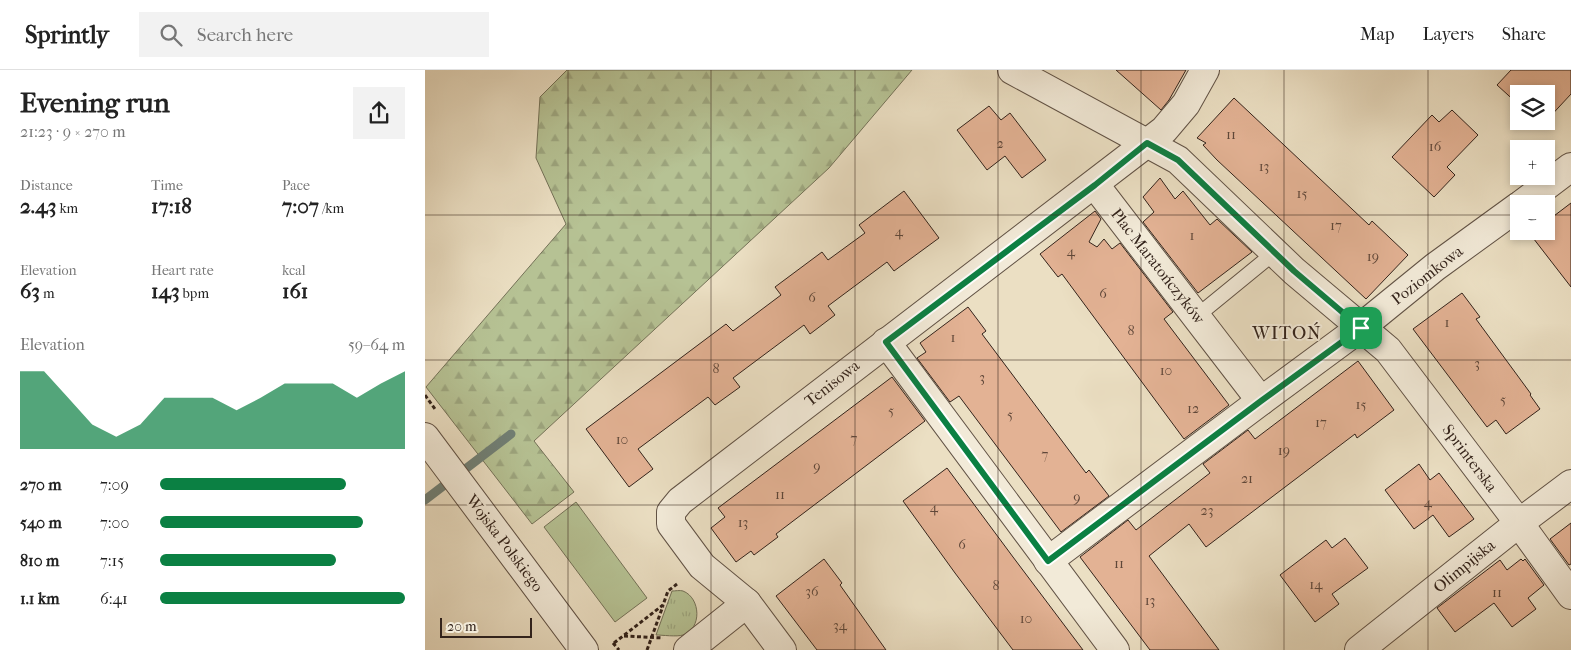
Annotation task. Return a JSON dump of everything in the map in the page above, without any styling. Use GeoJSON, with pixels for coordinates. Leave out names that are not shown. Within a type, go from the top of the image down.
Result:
{"type":"FeatureCollection","features":[{"type":"Feature","properties":{"kind":"street"},"geometry":{"type":"LineString","coordinates":[[1011,70],[1178,160],[1294,271],[1361,328]]}},
{"type":"Feature","properties":{"kind":"street"},"geometry":{"type":"LineString","coordinates":[[1095,185],[1164,130],[1186,104],[1205,70]]}},
{"type":"Feature","properties":{"kind":"street","name":"Poziomkowa"},"geometry":{"type":"LineString","coordinates":[[1533,195],[1571,167]]}},
{"type":"Feature","properties":{"kind":"street","name":"Plac Maratończyków"},"geometry":{"type":"LineString","coordinates":[[1095,185],[1261,401]]}},
{"type":"Feature","properties":{"kind":"street","name":"Tenisowa"},"geometry":{"type":"LineString","coordinates":[[747,603],[702,566],[671,524],[671,512],[679,501],[1095,185]]}},
{"type":"Feature","properties":{"kind":"street","name":"Poziomkowa"},"geometry":{"type":"LineString","coordinates":[[1048,561],[1361,328],[1435,267],[1510,212]]}},
{"type":"Feature","properties":{"kind":"street","name":"Sprinterska"},"geometry":{"type":"LineString","coordinates":[[1361,328],[1388,350],[1571,595]]}},
{"type":"Feature","properties":{"kind":"street"},"geometry":{"type":"LineString","coordinates":[[886,342],[1115,650]]}},
{"type":"Feature","properties":{"kind":"street","name":"Wojska Polskiego"},"geometry":{"type":"LineString","coordinates":[[425,437],[584,650]]}},
{"type":"Feature","properties":{"kind":"street","name":"Olimpijska"},"geometry":{"type":"LineString","coordinates":[[1359,650],[1571,484]]}},
{"type":"Feature","properties":{"kind":"street"},"geometry":{"type":"LineString","coordinates":[[687,650],[747,603],[782,650]]}},
{"type":"Feature","properties":{"kind":"lane"},"geometry":{"type":"LineString","coordinates":[[1197,316],[1275,253]]}},
{"type":"Feature","properties":{"kind":"path"},"geometry":{"type":"LineString","coordinates":[[647,650],[668,591],[702,566]]}},
{"type":"Feature","properties":{"kind":"path"},"geometry":{"type":"LineString","coordinates":[[614,643],[663,605]]}},
{"type":"Feature","properties":{"kind":"green space"},"geometry":{"type":"Polygon","coordinates":[[[567,70],[912,70],[829,168],[534,441],[574,492],[532,524],[426,387],[566,224],[536,158],[540,97],[567,70]]]}},
{"type":"Feature","properties":{"kind":"green space"},"geometry":{"type":"Polygon","coordinates":[[[576,502],[647,598],[615,622],[544,527],[576,502]]]}},
{"type":"Feature","properties":{"kind":"green space"},"geometry":{"type":"Polygon","coordinates":[[[672,591],[682,591],[693,600],[697,613],[694,627],[683,635],[656,635],[672,591]]]}},
{"type":"Feature","properties":{"kind":"building"},"geometry":{"type":"Polygon","coordinates":[[[1116,70],[1186,70],[1161,110],[1116,70]]]}},
{"type":"Feature","properties":{"kind":"building"},"geometry":{"type":"Polygon","coordinates":[[[1511,70],[1571,70],[1571,94],[1555,111],[1555,85],[1510,85],[1510,97],[1497,85],[1511,70]]]}},
{"type":"Feature","properties":{"kind":"building"},"geometry":{"type":"Polygon","coordinates":[[[1234,98],[1369,225],[1372,221],[1408,255],[1366,299],[1217,160],[1203,145],[1206,143],[1197,138],[1234,98]]]}},
{"type":"Feature","properties":{"kind":"building"},"geometry":{"type":"Polygon","coordinates":[[[989,106],[1001,120],[1010,113],[1046,160],[1022,178],[1005,156],[987,170],[957,130],[989,106]]]}},
{"type":"Feature","properties":{"kind":"building"},"geometry":{"type":"Polygon","coordinates":[[[1452,110],[1478,135],[1447,167],[1455,175],[1434,197],[1392,157],[1432,115],[1439,122],[1452,110]]]}},
{"type":"Feature","properties":{"kind":"building"},"geometry":{"type":"Polygon","coordinates":[[[1160,178],[1175,199],[1183,191],[1210,225],[1217,219],[1252,252],[1198,293],[1143,222],[1154,212],[1143,197],[1160,178]]]}},
{"type":"Feature","properties":{"kind":"building"},"geometry":{"type":"Polygon","coordinates":[[[904,191],[939,238],[894,271],[887,262],[828,306],[835,315],[810,334],[804,325],[733,378],[740,387],[715,405],[708,397],[638,449],[653,469],[629,487],[586,429],[726,324],[733,331],[781,295],[775,287],[822,252],[828,260],[865,233],[859,225],[904,191]]]}},
{"type":"Feature","properties":{"kind":"building"},"geometry":{"type":"Polygon","coordinates":[[[1571,203],[1571,287],[1535,240],[1555,240],[1555,215],[1571,203]]]}},
{"type":"Feature","properties":{"kind":"building"},"geometry":{"type":"Polygon","coordinates":[[[1095,211],[1101,219],[1089,242],[1097,247],[1104,239],[1112,249],[1120,243],[1173,312],[1164,319],[1229,405],[1184,439],[1062,274],[1058,277],[1040,254],[1095,211]]]}},
{"type":"Feature","properties":{"kind":"building"},"geometry":{"type":"Polygon","coordinates":[[[1462,293],[1480,317],[1476,319],[1540,409],[1506,434],[1496,420],[1487,427],[1413,329],[1462,293]]]}},
{"type":"Feature","properties":{"kind":"building"},"geometry":{"type":"Polygon","coordinates":[[[968,307],[986,331],[982,334],[1086,473],[1089,470],[1109,496],[1061,532],[959,396],[950,402],[917,358],[926,352],[920,343],[968,307]]]}},
{"type":"Feature","properties":{"kind":"building"},"geometry":{"type":"Polygon","coordinates":[[[1358,361],[1394,410],[1357,438],[1355,434],[1206,547],[1189,524],[1149,556],[1219,650],[1150,650],[1080,557],[1128,520],[1136,530],[1210,473],[1203,464],[1248,430],[1255,439],[1358,361]]]}},
{"type":"Feature","properties":{"kind":"building"},"geometry":{"type":"Polygon","coordinates":[[[892,377],[925,421],[776,534],[778,537],[754,555],[751,551],[736,562],[711,528],[725,517],[718,508],[892,377]]]}},
{"type":"Feature","properties":{"kind":"building"},"geometry":{"type":"Polygon","coordinates":[[[1419,464],[1430,480],[1439,473],[1474,519],[1449,537],[1433,515],[1414,529],[1385,490],[1419,464]]]}},
{"type":"Feature","properties":{"kind":"building"},"geometry":{"type":"Polygon","coordinates":[[[947,468],[1083,650],[1013,650],[955,573],[903,501],[947,468]]]}},
{"type":"Feature","properties":{"kind":"building"},"geometry":{"type":"Polygon","coordinates":[[[1571,523],[1571,564],[1569,565],[1550,539],[1571,523]]]}},
{"type":"Feature","properties":{"kind":"building"},"geometry":{"type":"Polygon","coordinates":[[[1345,538],[1368,568],[1332,594],[1339,604],[1315,622],[1280,575],[1326,540],[1332,548],[1345,538]]]}},
{"type":"Feature","properties":{"kind":"building"},"geometry":{"type":"Polygon","coordinates":[[[824,559],[886,650],[817,650],[776,596],[824,559]]]}},
{"type":"Feature","properties":{"kind":"building"},"geometry":{"type":"Polygon","coordinates":[[[1521,559],[1523,561],[1525,559],[1544,585],[1528,598],[1536,609],[1512,627],[1494,603],[1455,632],[1437,608],[1500,560],[1507,570],[1521,559]]]}},
{"type":"Feature","properties":{"kind":"waterway"},"geometry":{"type":"LineString","coordinates":[[425,500],[511,434]]}},
{"type":"Feature","properties":{"kind":"district","name":"WITOŃ"},"geometry":{"type":"Point","coordinates":[1287,333]}},
{"type":"Feature","properties":{"kind":"route"},"geometry":{"type":"LineString","coordinates":[[1147,143],[1178,160],[1294,271],[1361,328],[1048,561],[886,342],[1095,185],[1147,143]]}}]}
